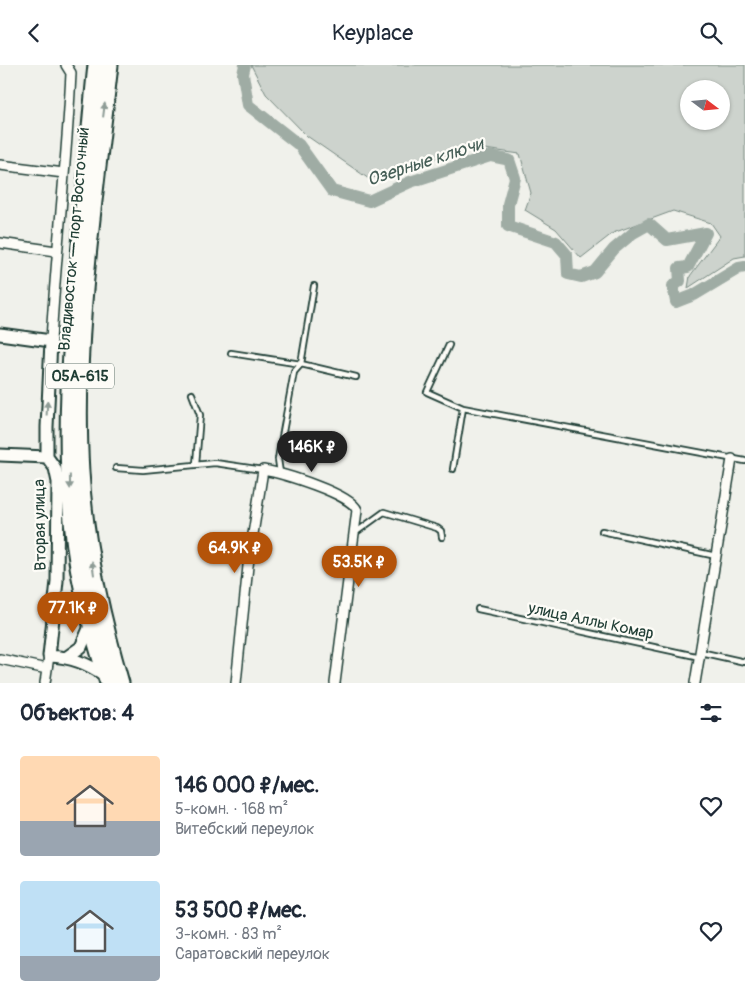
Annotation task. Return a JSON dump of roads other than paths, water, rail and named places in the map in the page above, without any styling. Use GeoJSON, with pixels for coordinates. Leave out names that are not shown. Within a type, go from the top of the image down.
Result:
{"type":"FeatureCollection","features":[{"type":"Feature","properties":{"kind":"highway","name":"Владивосток — порт Восточный"},"geometry":{"type":"LineString","coordinates":[[103,66],[69,351],[70,503],[75,549],[91,624],[107,680]]}},
{"type":"Feature","properties":{"kind":"highway","name":"Владивосток — порт Восточный"},"geometry":{"type":"LineString","coordinates":[[103,66],[80,355],[80,452],[95,586],[121,683]]}},
{"type":"Feature","properties":{"kind":"main road"},"geometry":{"type":"LineString","coordinates":[[0,334],[51,341]]}},
{"type":"Feature","properties":{"kind":"main road","name":"Вторая улица"},"geometry":{"type":"LineString","coordinates":[[49,656],[57,581],[58,482],[55,468],[48,457],[46,427],[51,341]]}},
{"type":"Feature","properties":{"kind":"main road"},"geometry":{"type":"LineString","coordinates":[[0,455],[48,457]]}},
{"type":"Feature","properties":{"kind":"main road"},"geometry":{"type":"LineString","coordinates":[[67,657],[81,647],[91,624]]}},
{"type":"Feature","properties":{"kind":"main road"},"geometry":{"type":"LineString","coordinates":[[49,656],[67,657],[87,663],[107,680]]}},
{"type":"Feature","properties":{"kind":"street"},"geometry":{"type":"LineString","coordinates":[[51,341],[56,251],[71,73],[66,65]]}},
{"type":"Feature","properties":{"kind":"street"},"geometry":{"type":"LineString","coordinates":[[0,165],[64,173]]}},
{"type":"Feature","properties":{"kind":"street"},"geometry":{"type":"LineString","coordinates":[[0,243],[56,251]]}},
{"type":"Feature","properties":{"kind":"street"},"geometry":{"type":"LineString","coordinates":[[695,683],[732,459]]}},
{"type":"Feature","properties":{"kind":"street"},"geometry":{"type":"LineString","coordinates":[[236,683],[248,566],[263,470],[280,473],[352,503],[358,515],[335,683]]}},
{"type":"Feature","properties":{"kind":"street","name":"Вторая улица"},"geometry":{"type":"LineString","coordinates":[[45,683],[49,656]]}},
{"type":"Feature","properties":{"kind":"street"},"geometry":{"type":"LineString","coordinates":[[0,659],[47,669]]}},
{"type":"Feature","properties":{"kind":"lane"},"geometry":{"type":"LineString","coordinates":[[280,473],[278,459],[294,372],[301,364],[314,286]]}},
{"type":"Feature","properties":{"kind":"lane"},"geometry":{"type":"LineString","coordinates":[[449,345],[427,392],[463,408],[745,461]]}},
{"type":"Feature","properties":{"kind":"lane"},"geometry":{"type":"LineString","coordinates":[[231,353],[301,364],[356,377]]}},
{"type":"Feature","properties":{"kind":"lane"},"geometry":{"type":"LineString","coordinates":[[192,394],[200,415],[196,464]]}},
{"type":"Feature","properties":{"kind":"lane"},"geometry":{"type":"LineString","coordinates":[[453,469],[463,408]]}},
{"type":"Feature","properties":{"kind":"lane"},"geometry":{"type":"LineString","coordinates":[[116,468],[143,470],[196,464],[230,463],[263,470]]}},
{"type":"Feature","properties":{"kind":"lane"},"geometry":{"type":"LineString","coordinates":[[355,533],[384,512],[437,528],[441,531],[442,537]]}},
{"type":"Feature","properties":{"kind":"lane"},"geometry":{"type":"LineString","coordinates":[[602,531],[716,556]]}},
{"type":"Feature","properties":{"kind":"lane","name":"улица Аллы Комар"},"geometry":{"type":"LineString","coordinates":[[478,609],[745,662]]}},
{"type":"Feature","properties":{"kind":"waterway","name":"Озерные ключи"},"geometry":{"type":"LineString","coordinates":[[245,65],[243,74],[248,105],[299,145],[332,191],[369,201],[410,182],[490,156],[509,160],[515,178],[508,204],[508,226],[556,242],[567,255],[568,274],[581,277],[595,272],[614,249],[633,233],[649,224],[667,240],[706,233],[688,267],[679,268],[680,281],[673,286],[676,302],[694,295],[739,268],[745,267]]}}]}
